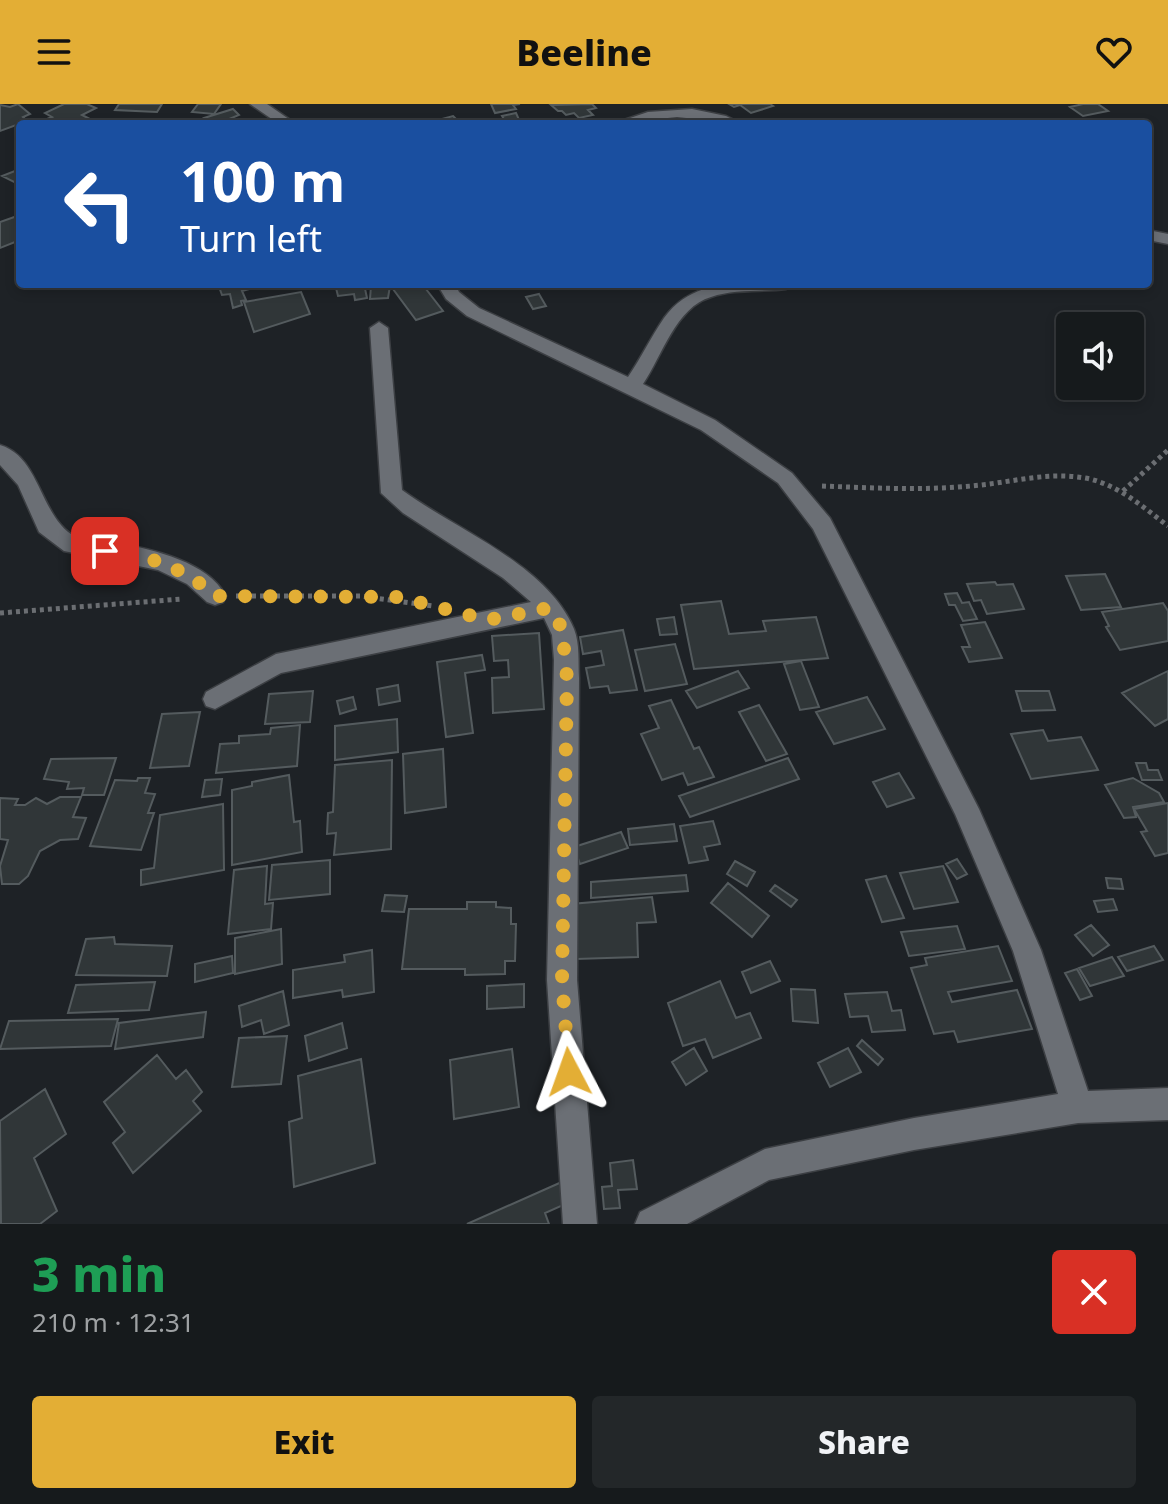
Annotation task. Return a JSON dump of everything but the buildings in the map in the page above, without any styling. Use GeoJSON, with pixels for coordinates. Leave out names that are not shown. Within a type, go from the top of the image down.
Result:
{"type":"FeatureCollection","features":[{"type":"Feature","properties":{"kind":"street"},"geometry":{"type":"LineString","coordinates":[[257,104],[280,120]]}},
{"type":"Feature","properties":{"kind":"street"},"geometry":{"type":"LineString","coordinates":[[635,120],[677,112],[701,113],[723,120]]}},
{"type":"Feature","properties":{"kind":"street"},"geometry":{"type":"LineString","coordinates":[[448,288],[473,312],[708,425],[785,478],[822,524],[966,809],[1027,950],[1078,1107]]}},
{"type":"Feature","properties":{"kind":"street"},"geometry":{"type":"LineString","coordinates":[[632,386],[672,320],[690,299],[705,292],[746,288]]}},
{"type":"Feature","properties":{"kind":"street"},"geometry":{"type":"LineString","coordinates":[[379,328],[392,493],[413,511],[521,579],[549,608],[562,628],[567,678],[562,980],[580,1224]]}},
{"type":"Feature","properties":{"kind":"street"},"geometry":{"type":"LineString","coordinates":[[0,452],[27,481],[47,526],[72,545],[121,552],[164,563],[195,578],[215,596]]}},
{"type":"Feature","properties":{"kind":"street"},"geometry":{"type":"LineString","coordinates":[[215,699],[276,664],[549,608]]}},
{"type":"Feature","properties":{"kind":"street"},"geometry":{"type":"LineString","coordinates":[[652,1224],[765,1165],[914,1134],[1078,1107],[1168,1104]]}},
{"type":"Feature","properties":{"kind":"path"},"geometry":{"type":"LineString","coordinates":[[1123,491],[1137,482],[1144,468],[1168,450]]}},
{"type":"Feature","properties":{"kind":"path"},"geometry":{"type":"LineString","coordinates":[[793,488],[894,489],[982,485],[1029,476],[1089,479],[1123,491],[1168,526]]}},
{"type":"Feature","properties":{"kind":"path"},"geometry":{"type":"LineString","coordinates":[[0,613],[215,596],[398,597],[488,620]]}},
{"type":"Feature","properties":{"kind":"route"},"geometry":{"type":"LineString","coordinates":[[105,551],[164,563],[195,578],[215,596],[398,597],[488,620],[549,608],[562,628],[567,678],[562,980],[569,1072]]}}]}
